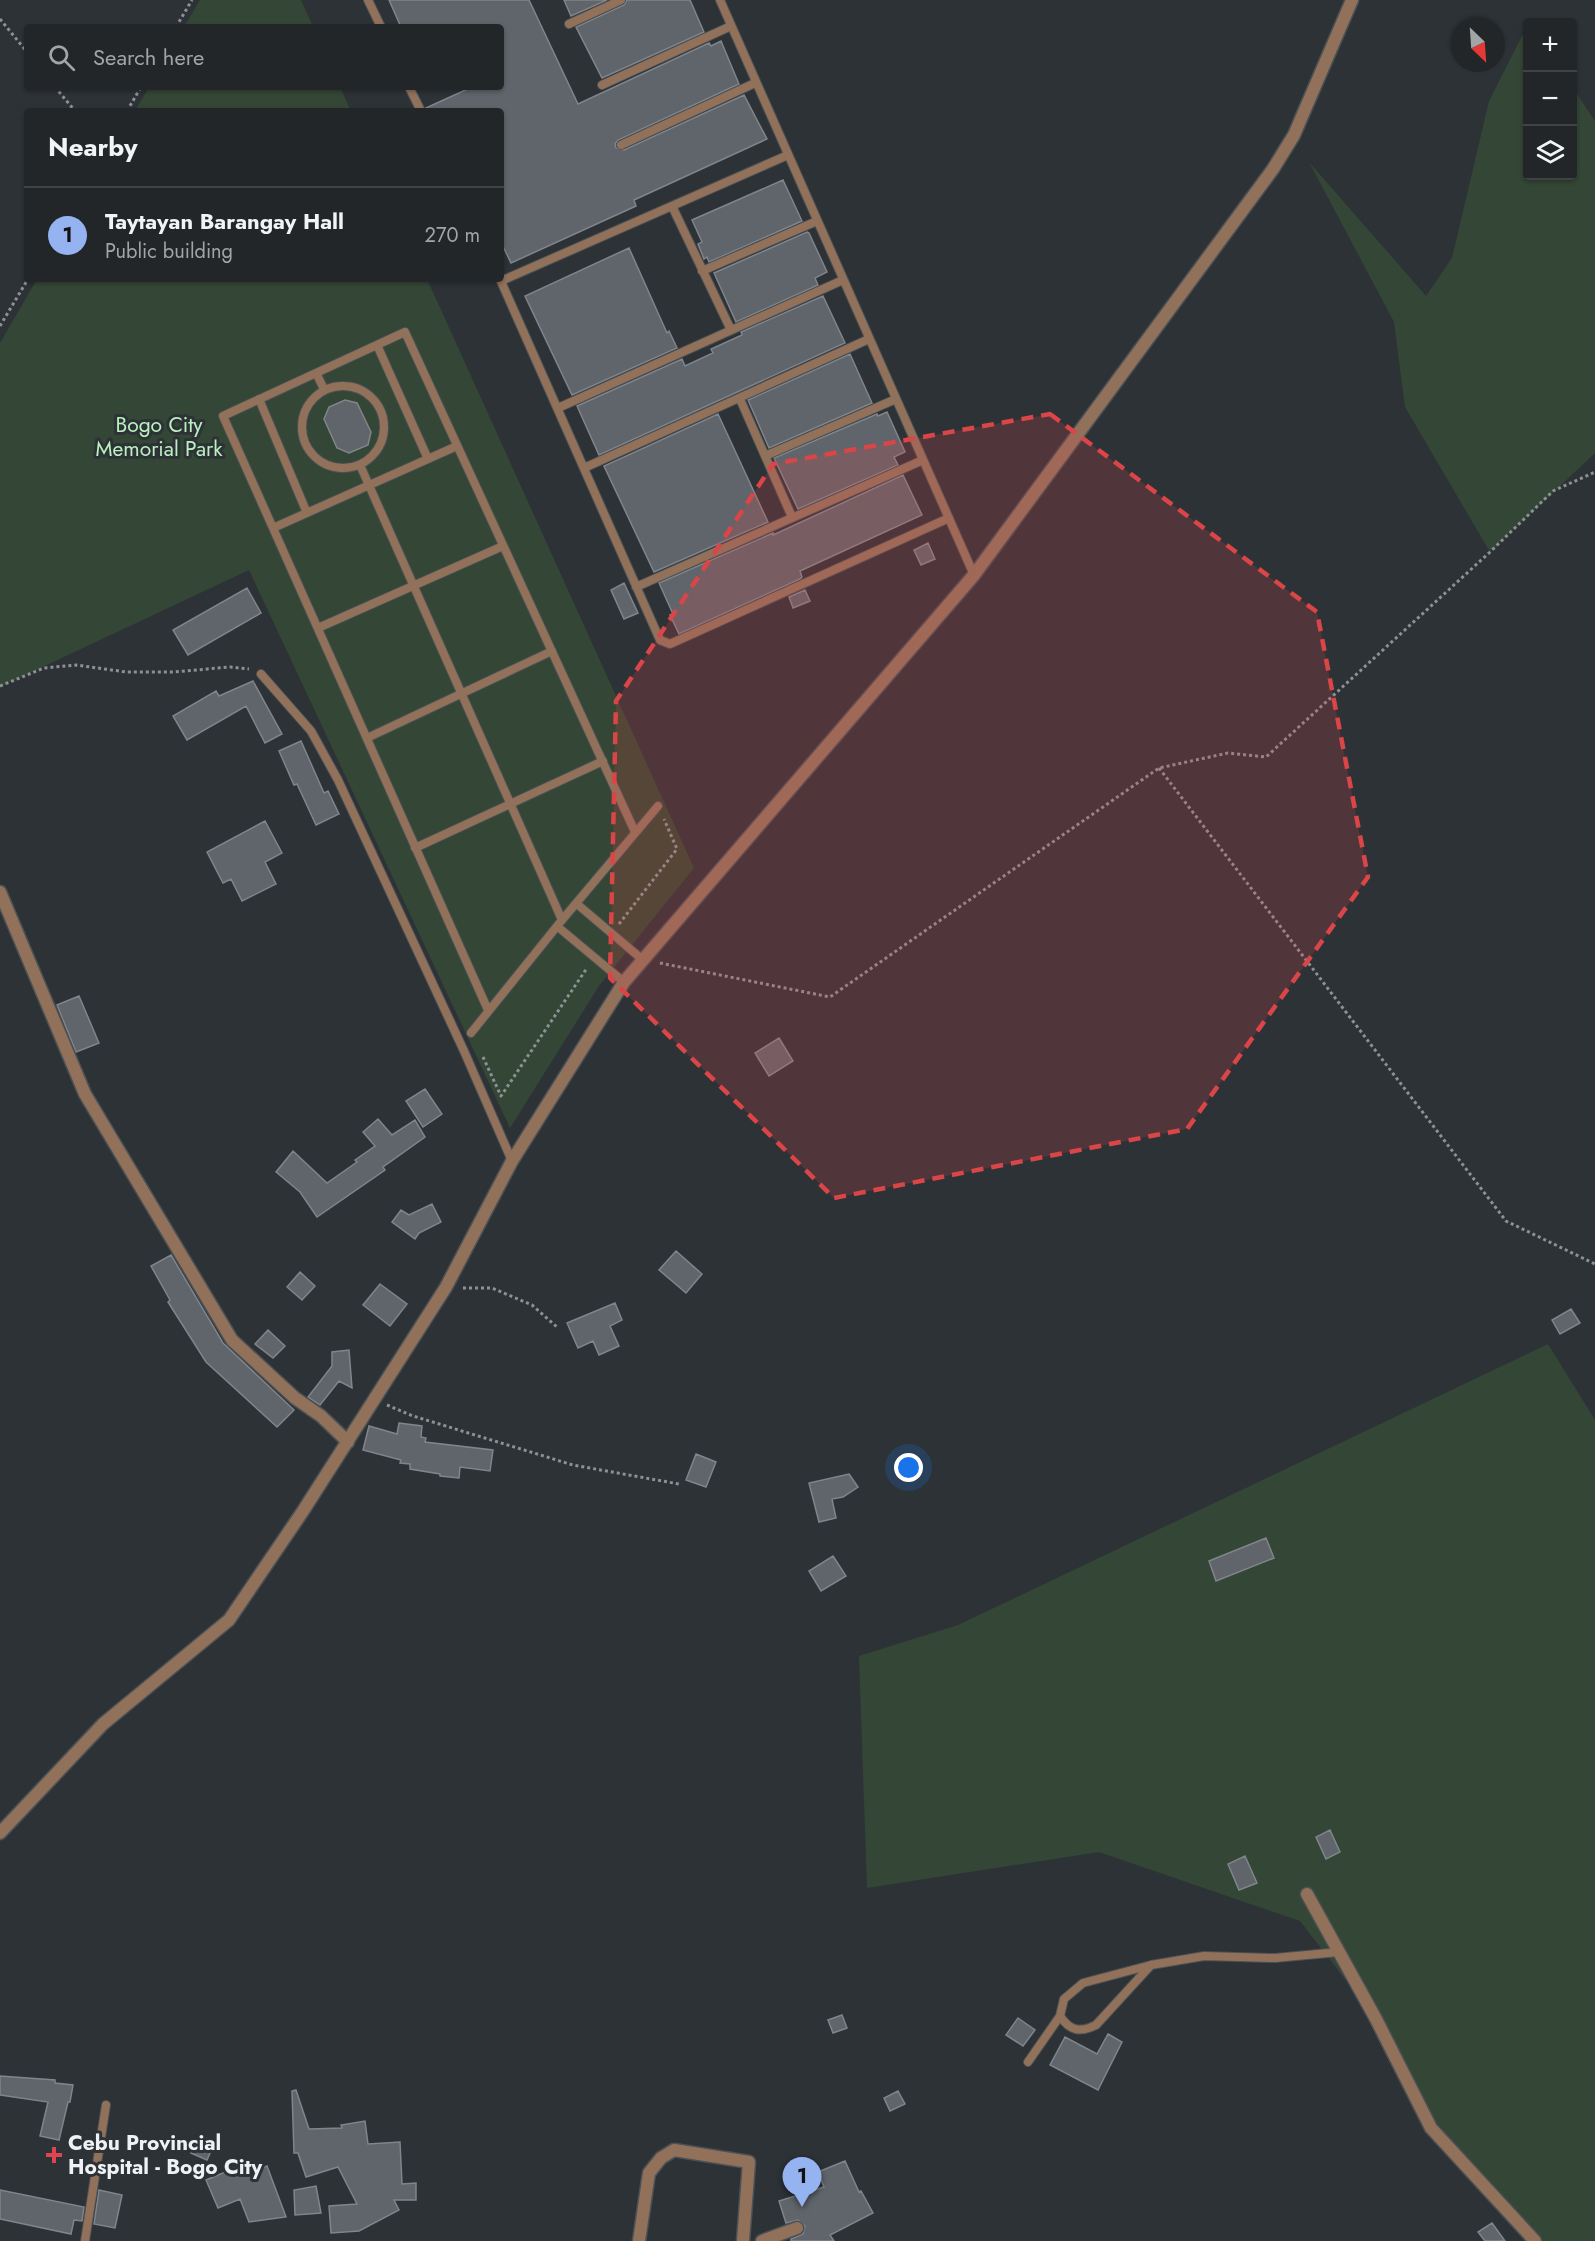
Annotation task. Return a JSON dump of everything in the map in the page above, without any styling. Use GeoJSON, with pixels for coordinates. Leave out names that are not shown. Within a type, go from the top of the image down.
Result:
{"type":"FeatureCollection","features":[{"type":"Feature","properties":{"kind":"street"},"geometry":{"type":"LineString","coordinates":[[0,1833],[103,1724],[229,1620],[348,1442],[446,1287],[512,1161],[624,982],[974,575],[1273,169],[1293,135],[1352,0]]}},
{"type":"Feature","properties":{"kind":"street"},"geometry":{"type":"LineString","coordinates":[[0,892],[85,1094],[232,1340],[295,1398],[321,1416],[348,1442]]}},
{"type":"Feature","properties":{"kind":"street"},"geometry":{"type":"LineString","coordinates":[[1307,1894],[1431,2128],[1535,2241]]}},
{"type":"Feature","properties":{"kind":"street"},"geometry":{"type":"LineString","coordinates":[[639,2241],[649,2174],[661,2158],[674,2150],[749,2162],[743,2241]]}},
{"type":"Feature","properties":{"kind":"street"},"geometry":{"type":"LineString","coordinates":[[762,2241],[797,2228]]}},
{"type":"Feature","properties":{"kind":"lane"},"geometry":{"type":"LineString","coordinates":[[368,0],[380,24]]}},
{"type":"Feature","properties":{"kind":"lane"},"geometry":{"type":"LineString","coordinates":[[569,24],[621,0]]}},
{"type":"Feature","properties":{"kind":"lane"},"geometry":{"type":"LineString","coordinates":[[720,0],[974,575]]}},
{"type":"Feature","properties":{"kind":"lane"},"geometry":{"type":"LineString","coordinates":[[602,85],[731,26]]}},
{"type":"Feature","properties":{"kind":"lane"},"geometry":{"type":"LineString","coordinates":[[621,145],[755,83]]}},
{"type":"Feature","properties":{"kind":"lane"},"geometry":{"type":"LineString","coordinates":[[410,90],[420,108]]}},
{"type":"Feature","properties":{"kind":"lane"},"geometry":{"type":"LineString","coordinates":[[504,279],[788,155]]}},
{"type":"Feature","properties":{"kind":"lane"},"geometry":{"type":"LineString","coordinates":[[672,206],[731,330]]}},
{"type":"Feature","properties":{"kind":"lane"},"geometry":{"type":"LineString","coordinates":[[702,271],[817,221]]}},
{"type":"Feature","properties":{"kind":"lane"},"geometry":{"type":"LineString","coordinates":[[558,408],[843,280]]}},
{"type":"Feature","properties":{"kind":"lane"},"geometry":{"type":"LineString","coordinates":[[502,282],[660,640],[670,644],[949,518]]}},
{"type":"Feature","properties":{"kind":"lane"},"geometry":{"type":"LineString","coordinates":[[488,1010],[223,416],[405,332],[635,832]]}},
{"type":"Feature","properties":{"kind":"lane"},"geometry":{"type":"LineString","coordinates":[[584,468],[869,339]]}},
{"type":"Feature","properties":{"kind":"lane"},"geometry":{"type":"LineString","coordinates":[[376,345],[428,459]]}},
{"type":"Feature","properties":{"kind":"lane"},"geometry":{"type":"LineString","coordinates":[[316,373],[324,390]]}},
{"type":"Feature","properties":{"kind":"lane"},"geometry":{"type":"LineString","coordinates":[[337,386],[350,386],[373,398],[380,409],[384,422],[382,441],[371,457],[360,465],[348,469],[335,468],[317,460],[305,445],[301,433],[303,414],[314,397],[324,390],[337,386]]}},
{"type":"Feature","properties":{"kind":"lane"},"geometry":{"type":"LineString","coordinates":[[259,399],[307,513]]}},
{"type":"Feature","properties":{"kind":"lane"},"geometry":{"type":"LineString","coordinates":[[740,399],[792,516]]}},
{"type":"Feature","properties":{"kind":"lane"},"geometry":{"type":"LineString","coordinates":[[765,456],[896,399]]}},
{"type":"Feature","properties":{"kind":"lane"},"geometry":{"type":"LineString","coordinates":[[273,528],[457,446]]}},
{"type":"Feature","properties":{"kind":"lane"},"geometry":{"type":"LineString","coordinates":[[636,587],[792,516],[923,460]]}},
{"type":"Feature","properties":{"kind":"lane"},"geometry":{"type":"LineString","coordinates":[[360,465],[511,803],[560,923],[594,957],[624,982]]}},
{"type":"Feature","properties":{"kind":"lane"},"geometry":{"type":"LineString","coordinates":[[318,628],[503,546]]}},
{"type":"Feature","properties":{"kind":"lane"},"geometry":{"type":"LineString","coordinates":[[367,738],[552,651]]}},
{"type":"Feature","properties":{"kind":"lane"},"geometry":{"type":"LineString","coordinates":[[261,674],[310,731],[338,780],[459,1040],[512,1161]]}},
{"type":"Feature","properties":{"kind":"lane"},"geometry":{"type":"LineString","coordinates":[[416,848],[603,761]]}},
{"type":"Feature","properties":{"kind":"lane"},"geometry":{"type":"LineString","coordinates":[[471,1032],[658,806]]}},
{"type":"Feature","properties":{"kind":"lane"},"geometry":{"type":"LineString","coordinates":[[577,904],[643,960]]}},
{"type":"Feature","properties":{"kind":"lane"},"geometry":{"type":"LineString","coordinates":[[1028,2062],[1060,2016],[1064,1999],[1083,1983],[1151,1965],[1204,1956],[1275,1958],[1339,1953]]}},
{"type":"Feature","properties":{"kind":"lane"},"geometry":{"type":"LineString","coordinates":[[1060,2016],[1075,2030],[1084,2031],[1096,2025],[1151,1965]]}},
{"type":"Feature","properties":{"kind":"lane"},"geometry":{"type":"LineString","coordinates":[[85,2241],[106,2105]]}},
{"type":"Feature","properties":{"kind":"path"},"geometry":{"type":"LineString","coordinates":[[178,24],[192,0]]}},
{"type":"Feature","properties":{"kind":"path"},"geometry":{"type":"LineString","coordinates":[[0,19],[24,48]]}},
{"type":"Feature","properties":{"kind":"path"},"geometry":{"type":"LineString","coordinates":[[58,90],[73,108]]}},
{"type":"Feature","properties":{"kind":"path"},"geometry":{"type":"LineString","coordinates":[[129,108],[139,90]]}},
{"type":"Feature","properties":{"kind":"path"},"geometry":{"type":"LineString","coordinates":[[0,326],[26,282]]}},
{"type":"Feature","properties":{"kind":"path"},"geometry":{"type":"LineString","coordinates":[[643,960],[830,997],[1159,768],[1228,753],[1266,757],[1490,552],[1553,491],[1595,471]]}},
{"type":"Feature","properties":{"kind":"path"},"geometry":{"type":"LineString","coordinates":[[0,686],[44,668],[76,665],[126,672],[173,672],[230,667],[248,669],[261,674]]}},
{"type":"Feature","properties":{"kind":"path"},"geometry":{"type":"LineString","coordinates":[[1159,768],[1506,1221],[1595,1264]]}},
{"type":"Feature","properties":{"kind":"path"},"geometry":{"type":"LineString","coordinates":[[612,934],[677,849],[658,806]]}},
{"type":"Feature","properties":{"kind":"path"},"geometry":{"type":"LineString","coordinates":[[471,1032],[501,1096],[594,957]]}},
{"type":"Feature","properties":{"kind":"path"},"geometry":{"type":"LineString","coordinates":[[446,1287],[492,1288],[532,1305],[557,1327]]}},
{"type":"Feature","properties":{"kind":"path"},"geometry":{"type":"LineString","coordinates":[[375,1400],[413,1416],[573,1465],[679,1484]]}},
{"type":"Feature","properties":{"kind":"highlighted area"},"geometry":{"type":"Polygon","coordinates":[[[1050,414],[1317,612],[1368,877],[1187,1129],[834,1198],[610,978],[616,701],[773,464],[1050,414]]]}},
{"type":"Feature","properties":{"kind":"green space"},"geometry":{"type":"Polygon","coordinates":[[[200,0],[301,0],[312,24],[186,24],[200,0]]]}},
{"type":"Feature","properties":{"kind":"green space"},"geometry":{"type":"Polygon","coordinates":[[[1523,34],[1523,180],[1577,180],[1577,94],[1595,121],[1595,453],[1490,552],[1405,407],[1394,322],[1309,162],[1426,296],[1452,258],[1489,101],[1523,34]]]}},
{"type":"Feature","properties":{"kind":"green space"},"geometry":{"type":"Polygon","coordinates":[[[147,90],[341,90],[350,108],[137,108],[147,90]]]}},
{"type":"Feature","properties":{"kind":"green space","name":"Bogo City Memorial Park"},"geometry":{"type":"Polygon","coordinates":[[[35,282],[428,282],[694,868],[599,986],[510,1128],[249,570],[0,687],[0,343],[35,282]]]}},
{"type":"Feature","properties":{"kind":"green space"},"geometry":{"type":"Polygon","coordinates":[[[1548,1344],[1595,1420],[1595,2241],[1542,2241],[1446,2144],[1382,2027],[1300,1921],[1099,1852],[867,1888],[859,1656],[958,1625],[1548,1344]]]}},
{"type":"Feature","properties":{"kind":"building"},"geometry":{"type":"Polygon","coordinates":[[[389,0],[529,0],[578,104],[709,43],[711,46],[721,41],[739,84],[618,140],[615,144],[616,148],[624,150],[744,95],[767,139],[634,200],[636,206],[511,263],[504,248],[504,108],[426,108],[465,90],[504,90],[504,24],[400,24],[389,0]]]}},
{"type":"Feature","properties":{"kind":"building"},"geometry":{"type":"Polygon","coordinates":[[[564,0],[607,0],[571,16],[564,0]]]}},
{"type":"Feature","properties":{"kind":"building"},"geometry":{"type":"Polygon","coordinates":[[[627,0],[690,0],[704,32],[602,78],[576,27],[624,5],[627,0]]]}},
{"type":"Feature","properties":{"kind":"building"},"geometry":{"type":"Polygon","coordinates":[[[783,180],[802,221],[709,262],[707,257],[704,259],[698,244],[702,242],[692,220],[783,180]]]}},
{"type":"Feature","properties":{"kind":"building"},"geometry":{"type":"Polygon","coordinates":[[[807,232],[827,272],[815,278],[818,285],[736,322],[714,273],[807,232]]]}},
{"type":"Feature","properties":{"kind":"building"},"geometry":{"type":"Polygon","coordinates":[[[629,248],[667,333],[669,331],[677,348],[572,395],[525,296],[629,248]]]}},
{"type":"Feature","properties":{"kind":"building"},"geometry":{"type":"Polygon","coordinates":[[[823,296],[845,343],[599,455],[577,406],[682,359],[685,366],[713,353],[711,349],[742,335],[741,332],[823,296]]]}},
{"type":"Feature","properties":{"kind":"building"},"geometry":{"type":"Polygon","coordinates":[[[850,354],[872,403],[769,448],[748,400],[850,354]]]}},
{"type":"Feature","properties":{"kind":"building"},"geometry":{"type":"Polygon","coordinates":[[[345,400],[357,403],[371,432],[368,445],[349,453],[337,448],[324,419],[329,407],[345,400]]]}},
{"type":"Feature","properties":{"kind":"building"},"geometry":{"type":"Polygon","coordinates":[[[887,412],[905,452],[894,457],[898,465],[798,509],[774,458],[877,414],[878,416],[887,412]]]}},
{"type":"Feature","properties":{"kind":"building"},"geometry":{"type":"Polygon","coordinates":[[[718,414],[768,522],[654,572],[604,466],[718,414]]]}},
{"type":"Feature","properties":{"kind":"building"},"geometry":{"type":"Polygon","coordinates":[[[903,475],[922,515],[800,571],[802,577],[800,579],[679,634],[659,583],[773,533],[773,535],[903,475]]]}},
{"type":"Feature","properties":{"kind":"building"},"geometry":{"type":"Polygon","coordinates":[[[928,543],[935,559],[921,565],[914,550],[928,543]]]}},
{"type":"Feature","properties":{"kind":"building"},"geometry":{"type":"Polygon","coordinates":[[[624,583],[638,613],[624,619],[611,590],[624,583]]]}},
{"type":"Feature","properties":{"kind":"building"},"geometry":{"type":"Polygon","coordinates":[[[247,588],[261,613],[188,655],[173,630],[247,588]]]}},
{"type":"Feature","properties":{"kind":"building"},"geometry":{"type":"Polygon","coordinates":[[[805,590],[810,601],[793,608],[789,597],[805,590]]]}},
{"type":"Feature","properties":{"kind":"building"},"geometry":{"type":"Polygon","coordinates":[[[253,681],[282,734],[265,743],[246,706],[187,740],[173,716],[216,691],[219,696],[253,681]]]}},
{"type":"Feature","properties":{"kind":"building"},"geometry":{"type":"Polygon","coordinates":[[[301,741],[324,793],[328,791],[339,814],[316,825],[279,751],[301,741]]]}},
{"type":"Feature","properties":{"kind":"building"},"geometry":{"type":"Polygon","coordinates":[[[265,821],[282,853],[265,862],[276,884],[242,901],[231,879],[223,883],[207,852],[265,821]]]}},
{"type":"Feature","properties":{"kind":"building"},"geometry":{"type":"Polygon","coordinates":[[[79,996],[99,1043],[76,1052],[57,1005],[79,996]]]}},
{"type":"Feature","properties":{"kind":"building"},"geometry":{"type":"Polygon","coordinates":[[[779,1038],[793,1061],[769,1076],[755,1053],[779,1038]]]}},
{"type":"Feature","properties":{"kind":"building"},"geometry":{"type":"Polygon","coordinates":[[[425,1089],[442,1114],[423,1127],[406,1101],[425,1089]]]}},
{"type":"Feature","properties":{"kind":"building"},"geometry":{"type":"Polygon","coordinates":[[[378,1119],[392,1135],[415,1120],[425,1137],[383,1167],[385,1170],[317,1217],[300,1192],[276,1172],[293,1151],[327,1183],[375,1146],[363,1132],[378,1119]]]}},
{"type":"Feature","properties":{"kind":"building"},"geometry":{"type":"Polygon","coordinates":[[[432,1204],[441,1222],[419,1233],[415,1239],[392,1222],[401,1210],[409,1215],[432,1204]]]}},
{"type":"Feature","properties":{"kind":"building"},"geometry":{"type":"Polygon","coordinates":[[[676,1251],[702,1274],[686,1293],[659,1270],[676,1251]]]}},
{"type":"Feature","properties":{"kind":"building"},"geometry":{"type":"Polygon","coordinates":[[[171,1255],[223,1343],[294,1410],[277,1427],[206,1362],[168,1302],[170,1300],[151,1266],[171,1255]]]}},
{"type":"Feature","properties":{"kind":"building"},"geometry":{"type":"Polygon","coordinates":[[[300,1272],[315,1286],[302,1300],[287,1287],[300,1272]]]}},
{"type":"Feature","properties":{"kind":"building"},"geometry":{"type":"Polygon","coordinates":[[[380,1284],[407,1304],[390,1326],[363,1305],[380,1284]]]}},
{"type":"Feature","properties":{"kind":"building"},"geometry":{"type":"Polygon","coordinates":[[[615,1303],[622,1320],[610,1326],[619,1346],[599,1355],[593,1341],[578,1348],[567,1323],[615,1303]]]}},
{"type":"Feature","properties":{"kind":"building"},"geometry":{"type":"Polygon","coordinates":[[[1571,1309],[1580,1323],[1560,1334],[1552,1320],[1571,1309]]]}},
{"type":"Feature","properties":{"kind":"building"},"geometry":{"type":"Polygon","coordinates":[[[268,1330],[285,1346],[273,1358],[255,1344],[268,1330]]]}},
{"type":"Feature","properties":{"kind":"building"},"geometry":{"type":"Polygon","coordinates":[[[349,1350],[352,1388],[339,1381],[320,1405],[308,1397],[332,1366],[332,1352],[349,1350]]]}},
{"type":"Feature","properties":{"kind":"building"},"geometry":{"type":"Polygon","coordinates":[[[399,1423],[422,1426],[421,1437],[426,1438],[425,1442],[493,1450],[490,1471],[460,1467],[459,1478],[440,1476],[440,1474],[410,1469],[410,1464],[400,1463],[401,1460],[363,1450],[369,1426],[397,1434],[399,1423]]]}},
{"type":"Feature","properties":{"kind":"building"},"geometry":{"type":"Polygon","coordinates":[[[696,1454],[716,1462],[706,1487],[686,1480],[696,1454]]]}},
{"type":"Feature","properties":{"kind":"building"},"geometry":{"type":"Polygon","coordinates":[[[849,1474],[858,1487],[843,1497],[832,1499],[836,1518],[819,1522],[809,1483],[849,1474]]]}},
{"type":"Feature","properties":{"kind":"building"},"geometry":{"type":"Polygon","coordinates":[[[1266,1538],[1274,1558],[1216,1581],[1209,1561],[1266,1538]]]}},
{"type":"Feature","properties":{"kind":"building"},"geometry":{"type":"Polygon","coordinates":[[[833,1556],[846,1576],[821,1591],[809,1571],[833,1556]]]}},
{"type":"Feature","properties":{"kind":"building"},"geometry":{"type":"Polygon","coordinates":[[[1330,1830],[1340,1852],[1326,1859],[1316,1837],[1330,1830]]]}},
{"type":"Feature","properties":{"kind":"building"},"geometry":{"type":"Polygon","coordinates":[[[1245,1856],[1257,1883],[1239,1890],[1228,1864],[1245,1856]]]}},
{"type":"Feature","properties":{"kind":"building"},"geometry":{"type":"Polygon","coordinates":[[[842,2015],[847,2028],[833,2033],[828,2020],[842,2015]]]}},
{"type":"Feature","properties":{"kind":"building"},"geometry":{"type":"Polygon","coordinates":[[[1018,2018],[1035,2030],[1023,2046],[1006,2035],[1018,2018]]]}},
{"type":"Feature","properties":{"kind":"building"},"geometry":{"type":"Polygon","coordinates":[[[1108,2034],[1122,2042],[1098,2090],[1050,2065],[1065,2037],[1097,2054],[1108,2034]]]}},
{"type":"Feature","properties":{"kind":"building"},"geometry":{"type":"Polygon","coordinates":[[[0,2076],[55,2080],[55,2083],[73,2085],[59,2140],[40,2136],[48,2102],[0,2095],[0,2076]]]}},
{"type":"Feature","properties":{"kind":"building"},"geometry":{"type":"Polygon","coordinates":[[[296,2090],[309,2129],[342,2128],[341,2125],[365,2121],[368,2144],[400,2142],[402,2184],[416,2183],[416,2200],[394,2200],[399,2210],[359,2231],[331,2233],[329,2206],[357,2204],[338,2167],[306,2177],[298,2153],[294,2153],[292,2091],[296,2090]]]}},
{"type":"Feature","properties":{"kind":"building"},"geometry":{"type":"Polygon","coordinates":[[[898,2091],[905,2104],[890,2111],[884,2098],[898,2091]]]}},
{"type":"Feature","properties":{"kind":"building"},"geometry":{"type":"Polygon","coordinates":[[[199,2135],[215,2142],[207,2160],[191,2153],[199,2135]]]}},
{"type":"Feature","properties":{"kind":"building"},"geometry":{"type":"Polygon","coordinates":[[[845,2161],[859,2192],[861,2191],[873,2213],[830,2235],[834,2241],[791,2241],[803,2234],[805,2226],[798,2220],[786,2223],[779,2201],[824,2187],[818,2172],[845,2161]]]}},
{"type":"Feature","properties":{"kind":"building"},"geometry":{"type":"Polygon","coordinates":[[[240,2166],[243,2175],[267,2166],[286,2217],[249,2222],[240,2199],[218,2208],[206,2180],[240,2166]]]}},
{"type":"Feature","properties":{"kind":"building"},"geometry":{"type":"Polygon","coordinates":[[[316,2186],[321,2213],[295,2215],[294,2190],[316,2186]]]}},
{"type":"Feature","properties":{"kind":"building"},"geometry":{"type":"Polygon","coordinates":[[[0,2190],[84,2207],[82,2221],[74,2220],[71,2234],[0,2219],[0,2190]]]}},
{"type":"Feature","properties":{"kind":"building"},"geometry":{"type":"Polygon","coordinates":[[[99,2190],[122,2195],[115,2228],[94,2224],[99,2190]]]}},
{"type":"Feature","properties":{"kind":"building"},"geometry":{"type":"Polygon","coordinates":[[[1492,2223],[1505,2241],[1485,2241],[1478,2232],[1492,2223]]]}},
{"type":"Feature","properties":{"kind":"place","name":"Cebu Provincial Hospital - Bogo City"},"geometry":{"type":"Point","coordinates":[54,2155]}},
{"type":"Feature","properties":{"kind":"place","name":"Taytayan Barangay Hall"},"geometry":{"type":"Point","coordinates":[802,2207]}}]}
